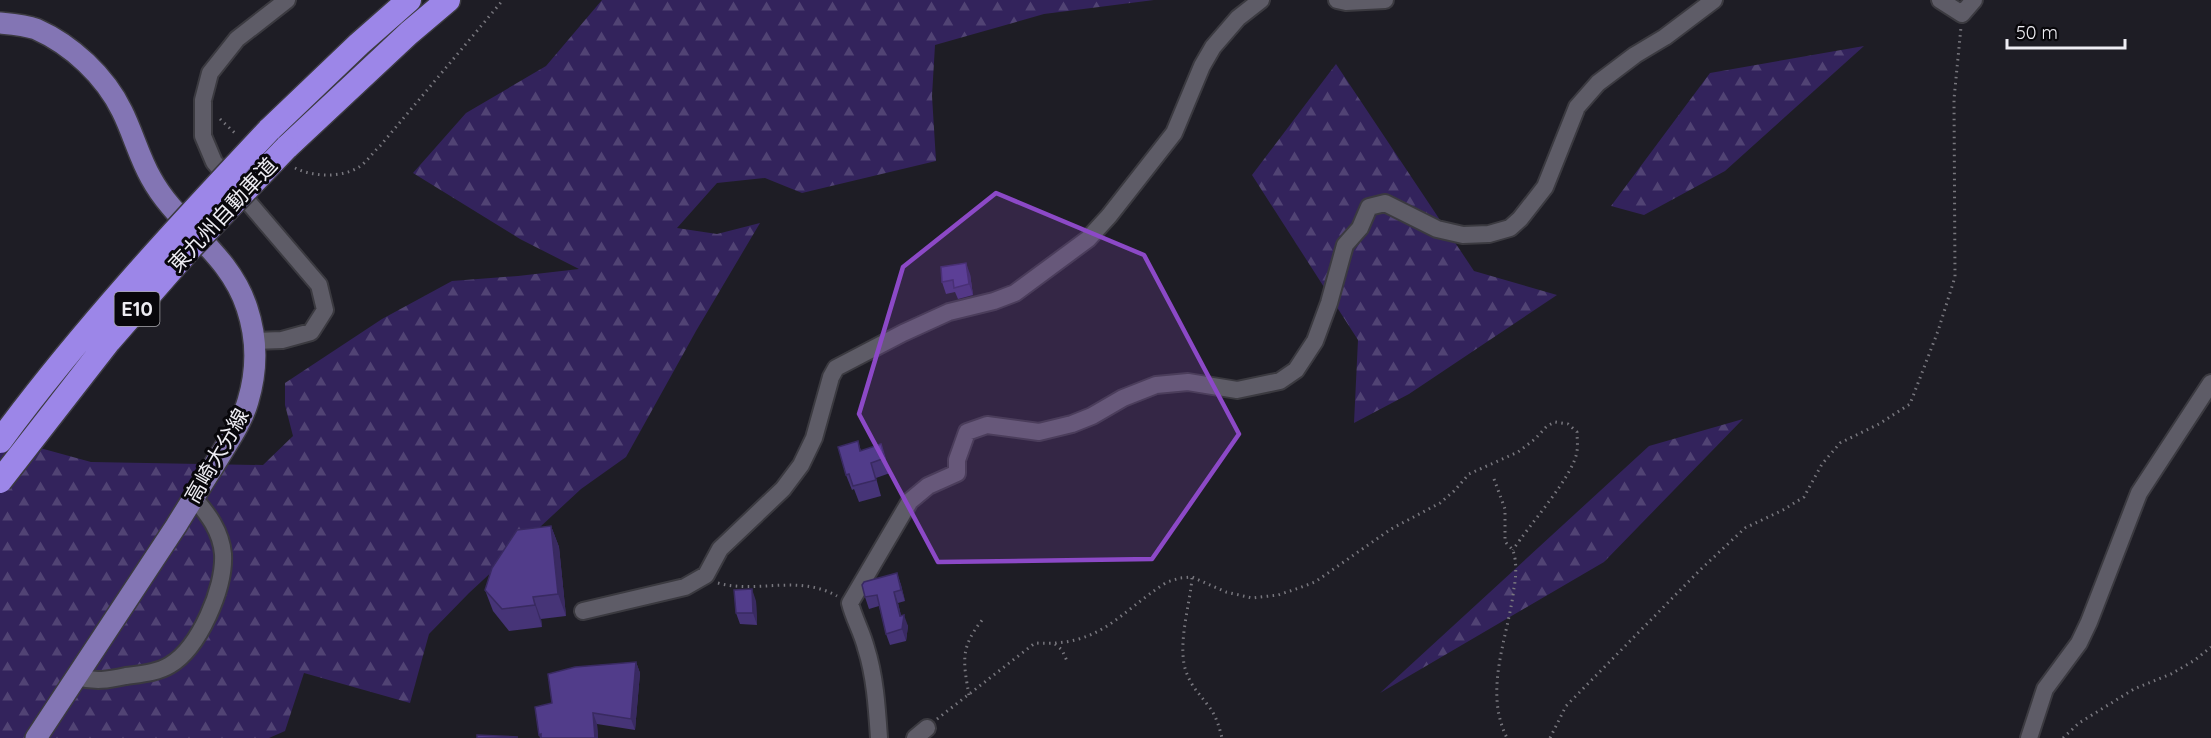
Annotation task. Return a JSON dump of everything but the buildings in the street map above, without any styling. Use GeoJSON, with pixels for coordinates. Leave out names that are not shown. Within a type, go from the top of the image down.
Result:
{"type":"FeatureCollection","features":[{"type":"Feature","properties":{"kind":"highway","name":"東九州自動車道"},"geometry":{"type":"LineString","coordinates":[[0,441],[88,329],[177,228],[269,130],[409,0]]}},
{"type":"Feature","properties":{"kind":"highway","name":"東九州自動車道"},"geometry":{"type":"LineString","coordinates":[[0,481],[109,341],[191,247],[290,158],[409,33],[448,0]]}},
{"type":"Feature","properties":{"kind":"main road","name":"高崎大分線"},"geometry":{"type":"LineString","coordinates":[[0,23],[34,28],[61,43],[85,62],[108,86],[122,111],[150,177],[164,199],[230,271],[247,306],[254,341],[254,371],[243,414],[194,498],[36,738]]}},
{"type":"Feature","properties":{"kind":"street"},"geometry":{"type":"LineString","coordinates":[[254,341],[282,340],[311,332],[325,310],[319,285],[214,162],[203,136],[203,100],[210,73],[237,39],[287,0]]}},
{"type":"Feature","properties":{"kind":"street"},"geometry":{"type":"LineString","coordinates":[[582,611],[685,587],[706,575],[720,549],[783,489],[801,465],[814,438],[831,377],[836,368],[849,359],[949,312],[994,301],[1015,293],[1088,239],[1109,216],[1174,133],[1202,66],[1213,47],[1238,18],[1261,0]]}},
{"type":"Feature","properties":{"kind":"street"},"geometry":{"type":"LineString","coordinates":[[1337,0],[1346,2],[1385,0]]}},
{"type":"Feature","properties":{"kind":"street"},"geometry":{"type":"LineString","coordinates":[[879,738],[872,670],[850,603],[910,501],[928,486],[957,473],[957,460],[967,432],[987,425],[1039,432],[1072,424],[1092,416],[1123,398],[1156,385],[1188,382],[1237,390],[1280,381],[1296,370],[1315,341],[1329,303],[1345,245],[1360,228],[1370,207],[1385,203],[1437,229],[1463,235],[1489,234],[1510,228],[1545,187],[1577,107],[1598,83],[1714,0]]}},
{"type":"Feature","properties":{"kind":"street"},"geometry":{"type":"LineString","coordinates":[[1940,0],[1962,14],[1974,0]]}},
{"type":"Feature","properties":{"kind":"street"},"geometry":{"type":"LineString","coordinates":[[2029,738],[2045,690],[2079,644],[2089,622],[2139,493],[2211,383]]}},
{"type":"Feature","properties":{"kind":"street"},"geometry":{"type":"LineString","coordinates":[[77,677],[90,681],[105,681],[162,669],[178,660],[199,637],[218,587],[223,555],[220,538],[209,516],[194,498]]}},
{"type":"Feature","properties":{"kind":"path"},"geometry":{"type":"LineString","coordinates":[[290,158],[305,173],[337,175],[359,166],[380,146],[503,0]]}},
{"type":"Feature","properties":{"kind":"path"},"geometry":{"type":"LineString","coordinates":[[1551,738],[1566,706],[1744,528],[1783,510],[1804,497],[1822,464],[1840,443],[1879,424],[1910,404],[1938,331],[1955,277],[1954,99],[1962,14]]}},
{"type":"Feature","properties":{"kind":"path"},"geometry":{"type":"LineString","coordinates":[[203,100],[224,124],[243,140]]}},
{"type":"Feature","properties":{"kind":"path"},"geometry":{"type":"LineString","coordinates":[[921,733],[948,709],[969,696],[1035,643],[1055,644],[1080,640],[1100,632],[1167,582],[1192,577],[1226,592],[1252,598],[1278,595],[1315,582],[1392,529],[1440,503],[1469,474],[1518,452],[1547,426],[1555,422],[1568,424],[1577,432],[1577,452],[1563,480],[1513,550]]}},
{"type":"Feature","properties":{"kind":"path"},"geometry":{"type":"LineString","coordinates":[[1494,479],[1505,509],[1505,541],[1513,550],[1515,580],[1511,615],[1496,672],[1499,722],[1507,738]]}},
{"type":"Feature","properties":{"kind":"path"},"geometry":{"type":"LineString","coordinates":[[706,575],[719,584],[736,586],[793,584],[826,590],[850,603]]}},
{"type":"Feature","properties":{"kind":"path"},"geometry":{"type":"LineString","coordinates":[[1192,577],[1184,627],[1185,671],[1200,698],[1206,702],[1217,719],[1222,738]]}},
{"type":"Feature","properties":{"kind":"path"},"geometry":{"type":"LineString","coordinates":[[969,696],[965,673],[965,649],[971,634],[983,619]]}},
{"type":"Feature","properties":{"kind":"path"},"geometry":{"type":"LineString","coordinates":[[1055,644],[1062,650],[1067,661]]}},
{"type":"Feature","properties":{"kind":"path"},"geometry":{"type":"LineString","coordinates":[[2063,738],[2079,723],[2134,689],[2171,674],[2195,660],[2211,647]]}},
{"type":"Feature","properties":{"kind":"highlighted area"},"geometry":{"type":"Polygon","coordinates":[[[996,193],[1144,255],[1239,434],[1152,559],[938,562],[859,414],[903,267],[996,193]]]}},
{"type":"Feature","properties":{"kind":"green space"},"geometry":{"type":"Polygon","coordinates":[[[602,0],[1154,0],[1044,14],[935,45],[932,96],[936,161],[802,193],[765,178],[717,183],[677,228],[717,234],[760,223],[696,331],[626,457],[581,489],[469,593],[429,634],[410,703],[304,673],[285,731],[269,738],[0,738],[0,437],[91,462],[263,465],[293,436],[285,405],[285,383],[382,319],[452,281],[579,269],[520,239],[413,173],[466,113],[546,66],[602,0]]]}},
{"type":"Feature","properties":{"kind":"green space"},"geometry":{"type":"Polygon","coordinates":[[[1864,46],[1725,171],[1644,215],[1611,206],[1710,73],[1864,46]]]}},
{"type":"Feature","properties":{"kind":"green space"},"geometry":{"type":"Polygon","coordinates":[[[1336,64],[1474,271],[1557,295],[1409,394],[1354,423],[1358,340],[1252,175],[1336,64]]]}},
{"type":"Feature","properties":{"kind":"green space"},"geometry":{"type":"Polygon","coordinates":[[[1743,419],[1604,562],[1380,693],[1649,446],[1743,419]]]}}]}
